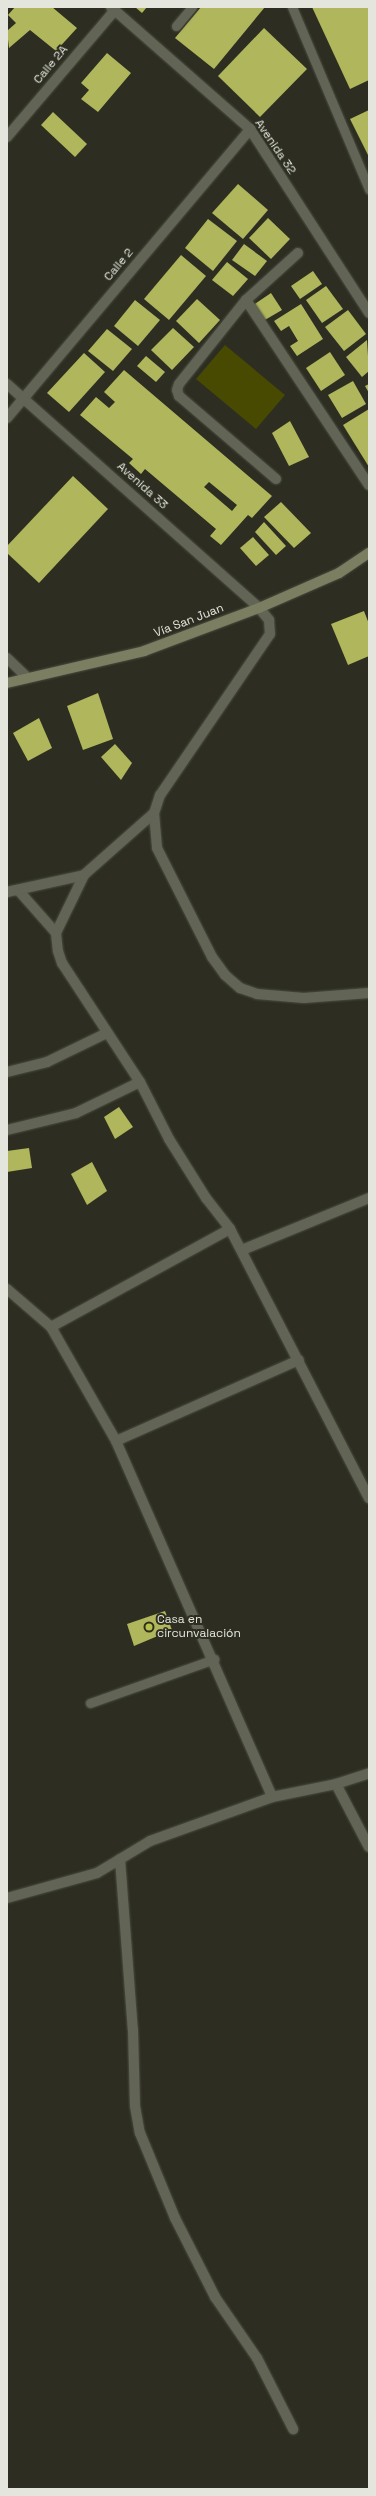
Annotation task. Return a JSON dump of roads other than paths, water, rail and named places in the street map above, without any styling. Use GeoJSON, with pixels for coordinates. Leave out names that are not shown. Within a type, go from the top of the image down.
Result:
{"type":"FeatureCollection","features":[{"type":"Feature","properties":{"kind":"street","name":"Avenida 32"},"geometry":{"type":"LineString","coordinates":[[113,9],[250,129],[369,313]]}},
{"type":"Feature","properties":{"kind":"street","name":"Calle 2A"},"geometry":{"type":"LineString","coordinates":[[7,137],[113,9]]}},
{"type":"Feature","properties":{"kind":"street","name":"Calle 2"},"geometry":{"type":"LineString","coordinates":[[7,418],[250,129]]}},
{"type":"Feature","properties":{"kind":"street"},"geometry":{"type":"LineString","coordinates":[[276,478],[179,396],[177,390],[179,384],[246,300],[298,253]]}},
{"type":"Feature","properties":{"kind":"street"},"geometry":{"type":"LineString","coordinates":[[246,300],[369,485]]}},
{"type":"Feature","properties":{"kind":"street","name":"Avenida 33"},"geometry":{"type":"LineString","coordinates":[[7,384],[259,608],[269,620],[270,634],[160,795],[154,813]]}},
{"type":"Feature","properties":{"kind":"street","name":"Vía San Juan"},"geometry":{"type":"LineString","coordinates":[[7,683],[27,677],[144,652],[259,608],[339,573],[369,553]]}},
{"type":"Feature","properties":{"kind":"street"},"geometry":{"type":"LineString","coordinates":[[7,658],[27,677]]}},
{"type":"Feature","properties":{"kind":"street"},"geometry":{"type":"LineString","coordinates":[[56,933],[84,875],[154,813]]}},
{"type":"Feature","properties":{"kind":"street"},"geometry":{"type":"LineString","coordinates":[[154,813],[157,848],[212,957],[225,975],[240,988],[278,998],[304,998],[369,993]]}},
{"type":"Feature","properties":{"kind":"street"},"geometry":{"type":"LineString","coordinates":[[7,892],[19,891],[84,875]]}},
{"type":"Feature","properties":{"kind":"street"},"geometry":{"type":"LineString","coordinates":[[19,891],[56,933],[62,963],[106,1033],[140,1082],[198,1185],[230,1229],[369,1498]]}},
{"type":"Feature","properties":{"kind":"street"},"geometry":{"type":"LineString","coordinates":[[7,1072],[47,1062],[106,1033]]}},
{"type":"Feature","properties":{"kind":"street"},"geometry":{"type":"LineString","coordinates":[[7,1130],[76,1113],[140,1082]]}},
{"type":"Feature","properties":{"kind":"street"},"geometry":{"type":"LineString","coordinates":[[242,1250],[369,1198]]}},
{"type":"Feature","properties":{"kind":"street"},"geometry":{"type":"LineString","coordinates":[[51,1327],[230,1229]]}},
{"type":"Feature","properties":{"kind":"street"},"geometry":{"type":"LineString","coordinates":[[7,1289],[51,1327],[116,1441],[214,1659],[272,1797]]}},
{"type":"Feature","properties":{"kind":"street"},"geometry":{"type":"LineString","coordinates":[[116,1441],[299,1360]]}},
{"type":"Feature","properties":{"kind":"street"},"geometry":{"type":"LineString","coordinates":[[7,1898],[97,1873],[150,1841],[272,1797],[336,1784],[369,1773]]}},
{"type":"Feature","properties":{"kind":"street"},"geometry":{"type":"LineString","coordinates":[[336,1784],[369,1847]]}},
{"type":"Feature","properties":{"kind":"street"},"geometry":{"type":"LineString","coordinates":[[120,1859],[133,2037],[135,2106],[140,2133],[175,2218],[215,2297],[256,2358],[293,2429]]}},
{"type":"Feature","properties":{"kind":"lane"},"geometry":{"type":"LineString","coordinates":[[176,26],[192,7]]}},
{"type":"Feature","properties":{"kind":"lane"},"geometry":{"type":"LineString","coordinates":[[292,7],[369,188]]}},
{"type":"Feature","properties":{"kind":"lane"},"geometry":{"type":"LineString","coordinates":[[90,1703],[214,1659]]}},
{"type":"Feature","properties":{"kind":"place","name":"Casa en circunvalación"},"geometry":{"type":"Point","coordinates":[149,1627]}}]}
